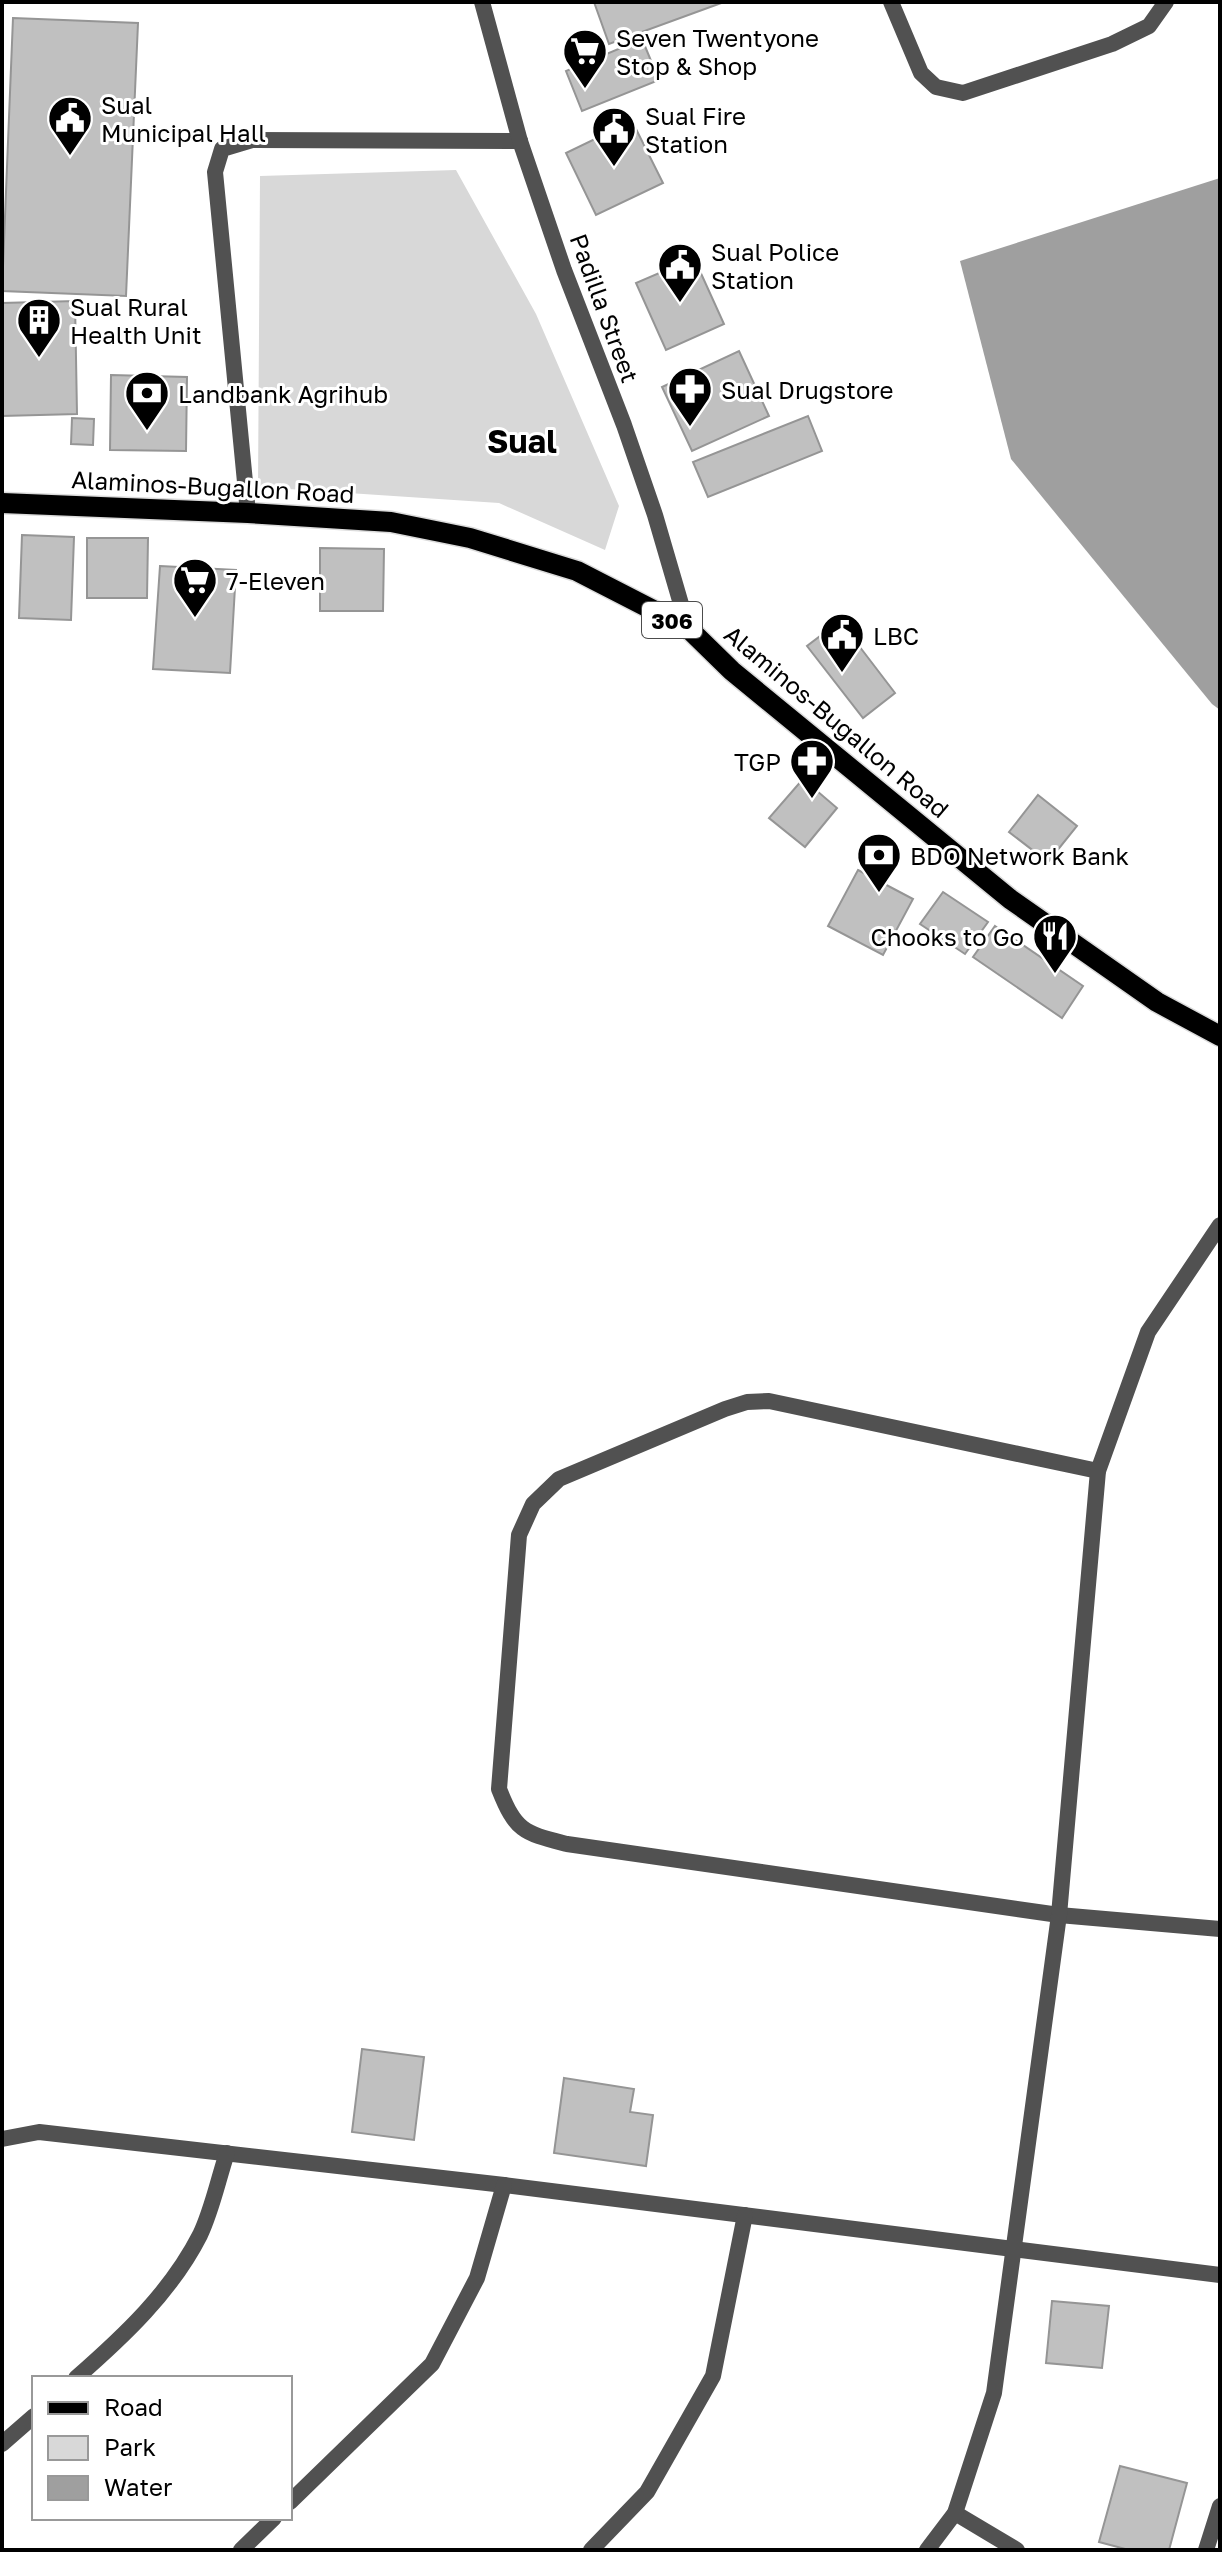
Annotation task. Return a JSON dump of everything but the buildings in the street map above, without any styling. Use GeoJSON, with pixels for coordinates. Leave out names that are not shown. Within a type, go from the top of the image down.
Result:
{"type":"FeatureCollection","features":[{"type":"Feature","properties":{"kind":"main road","name":"Alaminos-Bugallon Road"},"geometry":{"type":"LineString","coordinates":[[2,503],[391,522],[470,538],[577,571],[688,628],[732,671],[1010,899],[1157,1002],[1220,1036]]}},
{"type":"Feature","properties":{"kind":"street","name":"Padilla Street"},"geometry":{"type":"LineString","coordinates":[[482,2],[520,141],[564,270],[655,515],[688,628]]}},
{"type":"Feature","properties":{"kind":"street"},"geometry":{"type":"LineString","coordinates":[[891,2],[921,73],[936,87],[963,93],[1112,44],[1149,26],[1166,2]]}},
{"type":"Feature","properties":{"kind":"street"},"geometry":{"type":"LineString","coordinates":[[248,513],[215,172],[222,149],[252,140],[520,141]]}},
{"type":"Feature","properties":{"kind":"street"},"geometry":{"type":"LineString","coordinates":[[927,2550],[955,2513],[994,2393],[1059,1915],[1098,1471],[1148,1332],[1220,1225]]}},
{"type":"Feature","properties":{"kind":"street"},"geometry":{"type":"LineString","coordinates":[[1098,1471],[769,1401],[747,1402],[559,1479],[533,1504],[519,1535],[499,1789],[511,1819],[534,1835],[567,1844],[1059,1915],[1220,1929]]}},
{"type":"Feature","properties":{"kind":"street"},"geometry":{"type":"LineString","coordinates":[[2,2139],[39,2132],[504,2185],[1220,2275]]}},
{"type":"Feature","properties":{"kind":"street"},"geometry":{"type":"LineString","coordinates":[[78,2376],[129,2331],[170,2283],[200,2234],[227,2153]]}},
{"type":"Feature","properties":{"kind":"street"},"geometry":{"type":"LineString","coordinates":[[292,2500],[432,2364],[477,2278],[504,2185]]}},
{"type":"Feature","properties":{"kind":"street"},"geometry":{"type":"LineString","coordinates":[[591,2550],[647,2492],[713,2376],[745,2215]]}},
{"type":"Feature","properties":{"kind":"street"},"geometry":{"type":"LineString","coordinates":[[2,2444],[32,2418]]}},
{"type":"Feature","properties":{"kind":"street"},"geometry":{"type":"LineString","coordinates":[[1206,2550],[1220,2506]]}},
{"type":"Feature","properties":{"kind":"street"},"geometry":{"type":"LineString","coordinates":[[955,2513],[1017,2550]]}},
{"type":"Feature","properties":{"kind":"street"},"geometry":{"type":"LineString","coordinates":[[241,2550],[272,2520]]}},
{"type":"Feature","properties":{"kind":"green space"},"geometry":{"type":"Polygon","coordinates":[[[456,170],[536,314],[619,506],[605,550],[499,503],[258,487],[260,176],[456,170]]]}},
{"type":"Feature","properties":{"kind":"water"},"geometry":{"type":"Polygon","coordinates":[[[1220,178],[1220,710],[1011,459],[960,261],[1220,178]]]}},
{"type":"Feature","properties":{"kind":"place","name":"Seven Twentyone Stop & Shop"},"geometry":{"type":"Point","coordinates":[585,90]}},
{"type":"Feature","properties":{"kind":"place","name":"Sual Municipal Hall"},"geometry":{"type":"Point","coordinates":[70,157]}},
{"type":"Feature","properties":{"kind":"place","name":"Sual Fire Station"},"geometry":{"type":"Point","coordinates":[614,168]}},
{"type":"Feature","properties":{"kind":"place","name":"Sual Police Station"},"geometry":{"type":"Point","coordinates":[680,304]}},
{"type":"Feature","properties":{"kind":"place","name":"Sual Rural Health Unit"},"geometry":{"type":"Point","coordinates":[39,359]}},
{"type":"Feature","properties":{"kind":"place","name":"Sual Drugstore"},"geometry":{"type":"Point","coordinates":[690,428]}},
{"type":"Feature","properties":{"kind":"place","name":"Landbank Agrihub"},"geometry":{"type":"Point","coordinates":[147,432]}},
{"type":"Feature","properties":{"kind":"place","name":"7-Eleven"},"geometry":{"type":"Point","coordinates":[195,619]}},
{"type":"Feature","properties":{"kind":"place","name":"LBC"},"geometry":{"type":"Point","coordinates":[842,674]}},
{"type":"Feature","properties":{"kind":"place","name":"TGP"},"geometry":{"type":"Point","coordinates":[812,800]}},
{"type":"Feature","properties":{"kind":"place","name":"BDO Network Bank"},"geometry":{"type":"Point","coordinates":[879,894]}},
{"type":"Feature","properties":{"kind":"place","name":"Chooks to Go"},"geometry":{"type":"Point","coordinates":[1055,975]}},
{"type":"Feature","properties":{"kind":"district","name":"Sual"},"geometry":{"type":"Point","coordinates":[522,441]}}]}
